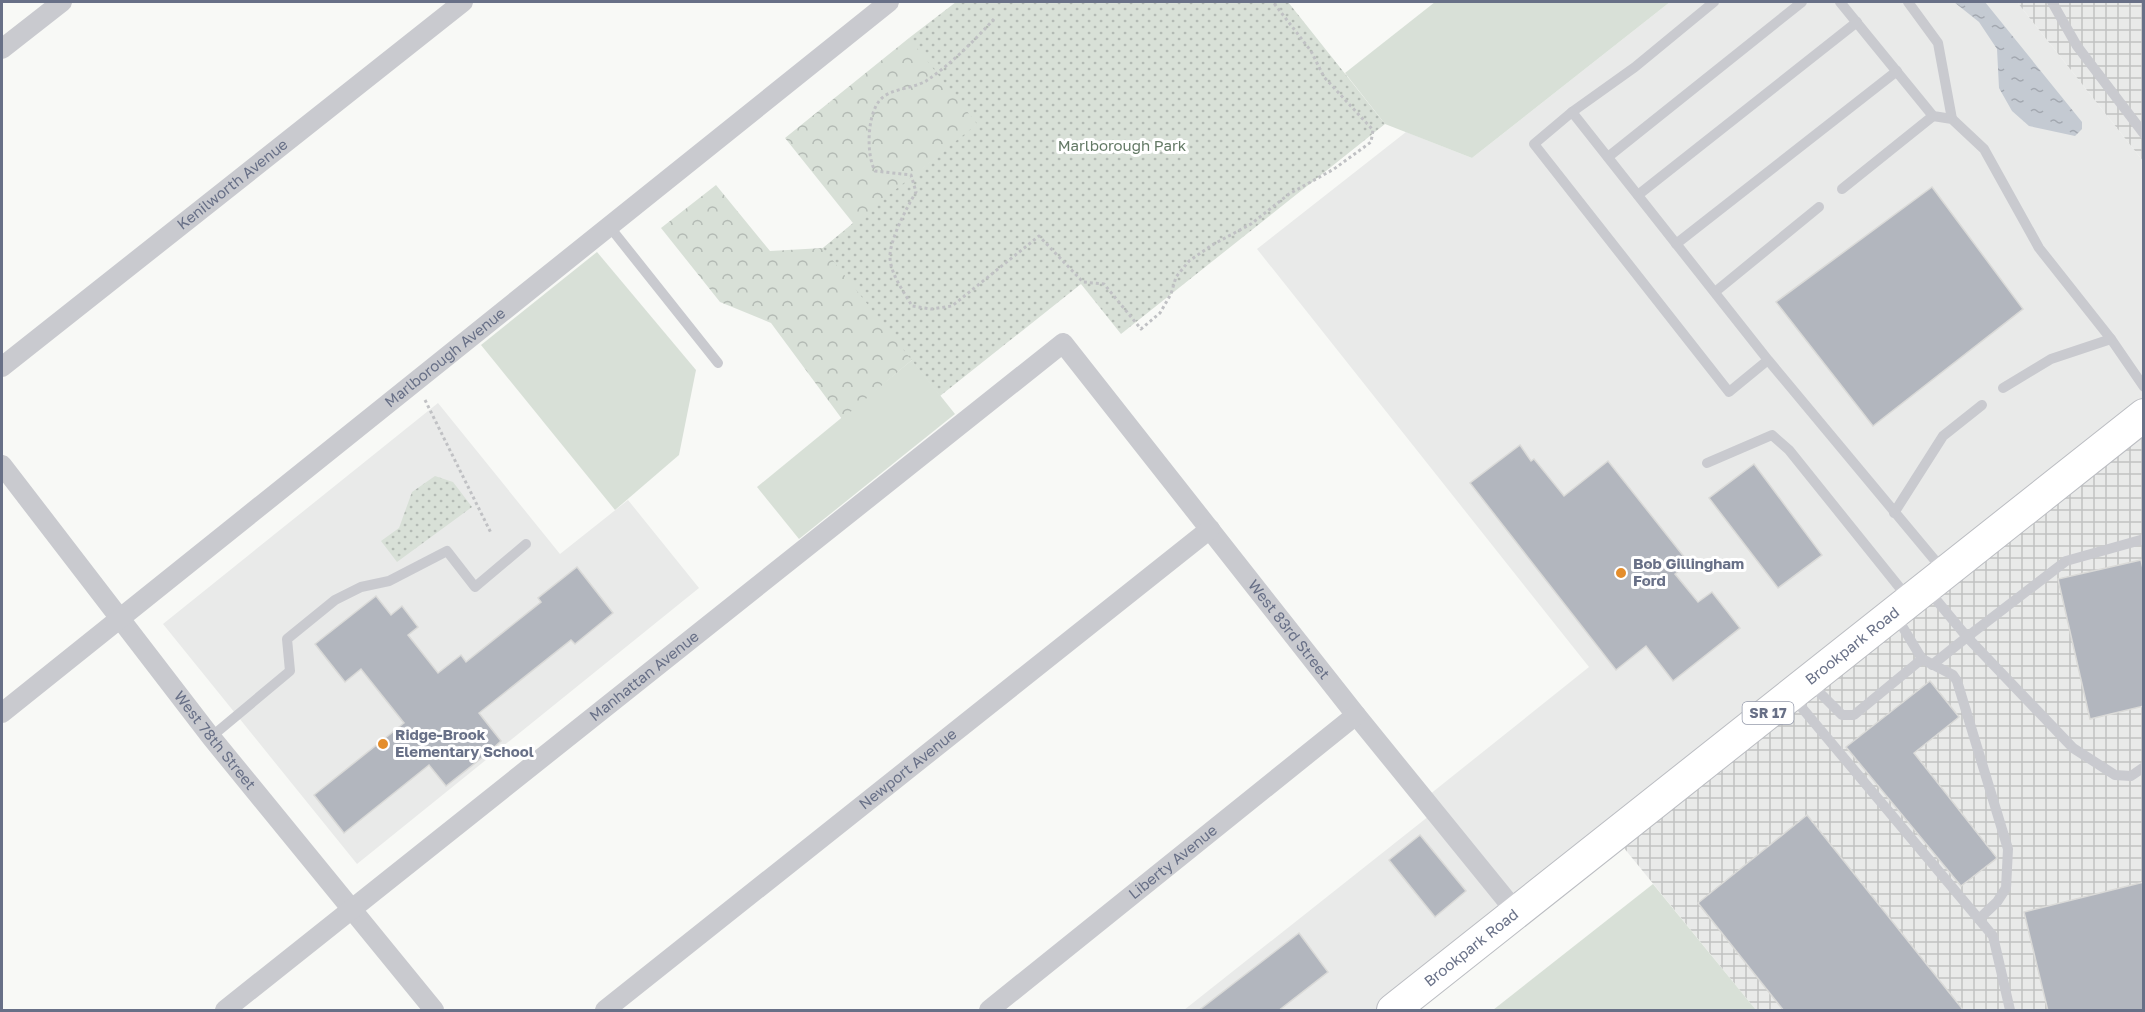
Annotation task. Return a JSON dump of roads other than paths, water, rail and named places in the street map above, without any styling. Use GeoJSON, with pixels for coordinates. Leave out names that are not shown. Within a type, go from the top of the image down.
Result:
{"type":"FeatureCollection","features":[{"type":"Feature","properties":{"kind":"main road","name":"Brookpark Road"},"geometry":{"type":"LineString","coordinates":[[1393,1011],[2144,415]]}},
{"type":"Feature","properties":{"kind":"street"},"geometry":{"type":"LineString","coordinates":[[2,49],[62,2]]}},
{"type":"Feature","properties":{"kind":"street","name":"Kenilworth Avenue"},"geometry":{"type":"LineString","coordinates":[[2,367],[463,2]]}},
{"type":"Feature","properties":{"kind":"street","name":"Marlborough Avenue"},"geometry":{"type":"LineString","coordinates":[[2,713],[889,2]]}},
{"type":"Feature","properties":{"kind":"street","name":"West 83rd Street"},"geometry":{"type":"LineString","coordinates":[[1063,343],[1356,715],[1516,912]]}},
{"type":"Feature","properties":{"kind":"street","name":"Manhattan Avenue"},"geometry":{"type":"LineString","coordinates":[[225,1011],[1063,343]]}},
{"type":"Feature","properties":{"kind":"street","name":"West 78th Street"},"geometry":{"type":"LineString","coordinates":[[2,465],[211,737],[434,1011]]}},
{"type":"Feature","properties":{"kind":"street","name":"Newport Avenue"},"geometry":{"type":"LineString","coordinates":[[605,1011],[1210,529]]}},
{"type":"Feature","properties":{"kind":"street","name":"Liberty Avenue"},"geometry":{"type":"LineString","coordinates":[[989,1011],[1356,715]]}},
{"type":"Feature","properties":{"kind":"lane"},"geometry":{"type":"LineString","coordinates":[[1714,2],[1635,67],[1572,112],[1534,144],[1729,392],[1768,360]]}},
{"type":"Feature","properties":{"kind":"lane"},"geometry":{"type":"LineString","coordinates":[[1608,157],[1803,2]]}},
{"type":"Feature","properties":{"kind":"lane"},"geometry":{"type":"LineString","coordinates":[[1840,2],[1933,116],[1952,120],[1984,149],[2039,248],[2111,339],[2144,387]]}},
{"type":"Feature","properties":{"kind":"lane"},"geometry":{"type":"LineString","coordinates":[[1908,2],[1938,43],[1952,120]]}},
{"type":"Feature","properties":{"kind":"lane"},"geometry":{"type":"LineString","coordinates":[[2052,2],[2077,46],[2144,134]]}},
{"type":"Feature","properties":{"kind":"lane"},"geometry":{"type":"LineString","coordinates":[[1638,195],[1857,22]]}},
{"type":"Feature","properties":{"kind":"lane"},"geometry":{"type":"LineString","coordinates":[[1676,244],[1897,71]]}},
{"type":"Feature","properties":{"kind":"lane"},"geometry":{"type":"LineString","coordinates":[[1572,112],[1768,360],[1894,513],[1919,593],[1927,662]]}},
{"type":"Feature","properties":{"kind":"lane"},"geometry":{"type":"LineString","coordinates":[[1842,189],[1933,116]]}},
{"type":"Feature","properties":{"kind":"lane"},"geometry":{"type":"LineString","coordinates":[[1715,292],[1819,207]]}},
{"type":"Feature","properties":{"kind":"lane"},"geometry":{"type":"LineString","coordinates":[[609,226],[718,363]]}},
{"type":"Feature","properties":{"kind":"lane"},"geometry":{"type":"LineString","coordinates":[[2003,388],[2052,359],[2111,339]]}},
{"type":"Feature","properties":{"kind":"lane"},"geometry":{"type":"LineString","coordinates":[[1894,513],[1943,436],[1982,405]]}},
{"type":"Feature","properties":{"kind":"lane"},"geometry":{"type":"LineString","coordinates":[[1707,463],[1772,435],[1789,450],[1919,593],[1967,637],[2073,748],[2115,775],[2131,776],[2144,766]]}},
{"type":"Feature","properties":{"kind":"lane"},"geometry":{"type":"LineString","coordinates":[[1799,688],[1842,715],[1854,715],[1927,662],[1967,637],[2066,561],[2144,539]]}},
{"type":"Feature","properties":{"kind":"lane"},"geometry":{"type":"LineString","coordinates":[[211,737],[290,671],[286,639],[335,600],[360,586],[389,581],[447,552],[475,587],[526,544]]}},
{"type":"Feature","properties":{"kind":"lane"},"geometry":{"type":"LineString","coordinates":[[1927,662],[1953,675],[1957,681],[2008,849],[2007,888],[1979,918]]}},
{"type":"Feature","properties":{"kind":"lane"},"geometry":{"type":"LineString","coordinates":[[1799,688],[1993,936],[2010,1011]]}},
{"type":"Feature","properties":{"kind":"water"},"geometry":{"type":"Polygon","coordinates":[[[1954,2],[1985,2],[2082,122],[2082,129],[2075,136],[2029,126],[2012,111],[1999,88],[1997,49],[1979,22],[1954,2]]]}},
{"type":"Feature","properties":{"kind":"place","name":"Bob Gillingham Ford"},"geometry":{"type":"Point","coordinates":[1621,573]}},
{"type":"Feature","properties":{"kind":"place","name":"Ridge-Brook Elementary School"},"geometry":{"type":"Point","coordinates":[383,744]}},
{"type":"Feature","properties":{"kind":"park label","name":"Marlborough Park"},"geometry":{"type":"Point","coordinates":[1122,146]}}]}
